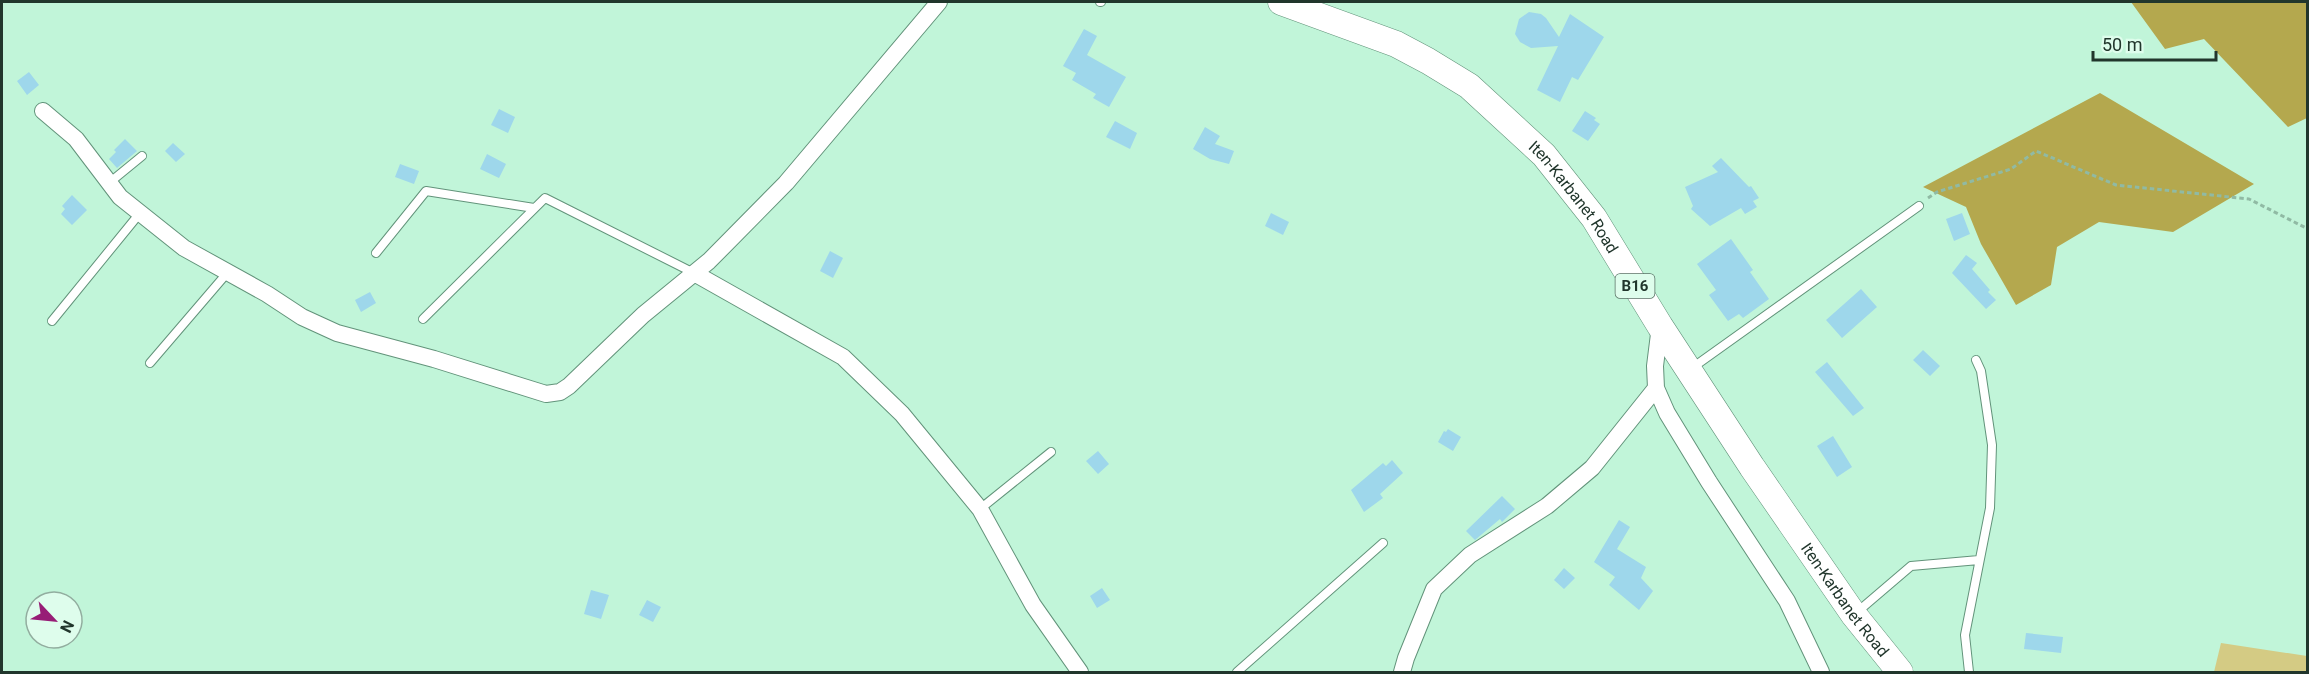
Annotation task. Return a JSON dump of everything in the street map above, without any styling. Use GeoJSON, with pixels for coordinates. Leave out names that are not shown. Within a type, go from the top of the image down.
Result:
{"type":"FeatureCollection","features":[{"type":"Feature","properties":{"kind":"main road","name":"Iten-Karbanet Road"},"geometry":{"type":"LineString","coordinates":[[1281,2],[1396,44],[1469,86],[1544,155],[1593,218],[1660,326],[1854,615],[1900,672]]}},
{"type":"Feature","properties":{"kind":"street"},"geometry":{"type":"LineString","coordinates":[[43,111],[76,139],[120,197],[184,248],[267,294],[302,317],[337,333],[434,359],[546,394],[560,392],[569,386],[643,315],[709,261],[786,183],[939,2]]}},
{"type":"Feature","properties":{"kind":"street"},"geometry":{"type":"LineString","coordinates":[[694,273],[843,357],[902,414],[980,509],[1033,605],[1080,672]]}},
{"type":"Feature","properties":{"kind":"street"},"geometry":{"type":"LineString","coordinates":[[1660,326],[1655,366],[1656,388],[1667,413],[1787,602],[1821,672]]}},
{"type":"Feature","properties":{"kind":"street"},"geometry":{"type":"LineString","coordinates":[[1402,672],[1434,588],[1470,555],[1547,506],[1592,468],[1656,388]]}},
{"type":"Feature","properties":{"kind":"lane"},"geometry":{"type":"LineString","coordinates":[[109,183],[142,156]]}},
{"type":"Feature","properties":{"kind":"lane"},"geometry":{"type":"LineString","coordinates":[[376,253],[426,190],[534,208]]}},
{"type":"Feature","properties":{"kind":"lane"},"geometry":{"type":"LineString","coordinates":[[423,319],[545,198],[694,273]]}},
{"type":"Feature","properties":{"kind":"lane"},"geometry":{"type":"LineString","coordinates":[[1689,370],[1918,206]]}},
{"type":"Feature","properties":{"kind":"lane"},"geometry":{"type":"LineString","coordinates":[[52,321],[140,213]]}},
{"type":"Feature","properties":{"kind":"lane"},"geometry":{"type":"LineString","coordinates":[[150,363],[228,272]]}},
{"type":"Feature","properties":{"kind":"lane"},"geometry":{"type":"LineString","coordinates":[[1969,672],[1965,635],[1990,508],[1992,445],[1984,390],[1976,360]]}},
{"type":"Feature","properties":{"kind":"lane"},"geometry":{"type":"LineString","coordinates":[[980,509],[1051,452]]}},
{"type":"Feature","properties":{"kind":"lane"},"geometry":{"type":"LineString","coordinates":[[1237,672],[1383,543]]}},
{"type":"Feature","properties":{"kind":"lane"},"geometry":{"type":"LineString","coordinates":[[1854,615],[1911,566],[1979,560]]}},
{"type":"Feature","properties":{"kind":"path"},"geometry":{"type":"LineString","coordinates":[[1918,206],[1936,192],[2011,169],[2036,151],[2116,185],[2249,199],[2307,229]]}},
{"type":"Feature","properties":{"kind":"shaded area"},"geometry":{"type":"Polygon","coordinates":[[[2131,2],[2307,2],[2307,118],[2288,127],[2204,39],[2165,49],[2131,2]]]}},
{"type":"Feature","properties":{"kind":"shaded area"},"geometry":{"type":"Polygon","coordinates":[[[2100,93],[2254,184],[2173,232],[2099,222],[2057,247],[2051,285],[2016,305],[1981,244],[1966,207],[1923,187],[2100,93]]]}},
{"type":"Feature","properties":{"kind":"shaded area"},"geometry":{"type":"Polygon","coordinates":[[[2221,643],[2307,656],[2307,672],[2214,672],[2221,643]]]}},
{"type":"Feature","properties":{"kind":"building"},"geometry":{"type":"Polygon","coordinates":[[[1529,12],[1541,14],[1546,18],[1559,37],[1570,14],[1604,37],[1578,80],[1572,77],[1560,102],[1537,90],[1558,46],[1531,48],[1520,42],[1515,34],[1519,19],[1529,12]]]}},
{"type":"Feature","properties":{"kind":"building"},"geometry":{"type":"Polygon","coordinates":[[[1084,29],[1097,36],[1087,55],[1126,77],[1109,107],[1093,98],[1096,94],[1072,80],[1076,73],[1063,66],[1084,29]]]}},
{"type":"Feature","properties":{"kind":"building"},"geometry":{"type":"Polygon","coordinates":[[[29,72],[39,85],[27,95],[17,81],[29,72]]]}},
{"type":"Feature","properties":{"kind":"building"},"geometry":{"type":"Polygon","coordinates":[[[499,109],[515,117],[508,133],[491,125],[499,109]]]}},
{"type":"Feature","properties":{"kind":"building"},"geometry":{"type":"Polygon","coordinates":[[[1585,111],[1596,118],[1594,120],[1600,124],[1588,141],[1572,131],[1585,111]]]}},
{"type":"Feature","properties":{"kind":"building"},"geometry":{"type":"Polygon","coordinates":[[[1115,121],[1137,133],[1130,149],[1106,137],[1115,121]]]}},
{"type":"Feature","properties":{"kind":"building"},"geometry":{"type":"Polygon","coordinates":[[[1205,127],[1220,136],[1215,144],[1234,151],[1229,164],[1210,159],[1193,149],[1205,127]]]}},
{"type":"Feature","properties":{"kind":"building"},"geometry":{"type":"Polygon","coordinates":[[[125,139],[137,151],[117,168],[109,159],[125,139]]]}},
{"type":"Feature","properties":{"kind":"building"},"geometry":{"type":"Polygon","coordinates":[[[173,143],[185,154],[176,162],[165,151],[173,143]]]}},
{"type":"Feature","properties":{"kind":"building"},"geometry":{"type":"Polygon","coordinates":[[[487,154],[506,164],[499,178],[480,169],[487,154]]]}},
{"type":"Feature","properties":{"kind":"building"},"geometry":{"type":"Polygon","coordinates":[[[1721,158],[1749,187],[1751,186],[1759,198],[1753,201],[1757,207],[1745,214],[1741,208],[1710,226],[1691,209],[1693,206],[1685,187],[1718,172],[1712,166],[1721,158]]]}},
{"type":"Feature","properties":{"kind":"building"},"geometry":{"type":"Polygon","coordinates":[[[400,164],[419,171],[414,184],[395,177],[400,164]]]}},
{"type":"Feature","properties":{"kind":"building"},"geometry":{"type":"Polygon","coordinates":[[[72,195],[87,210],[72,225],[61,214],[65,209],[62,206],[72,195]]]}},
{"type":"Feature","properties":{"kind":"building"},"geometry":{"type":"Polygon","coordinates":[[[1271,213],[1289,222],[1283,235],[1265,226],[1271,213]]]}},
{"type":"Feature","properties":{"kind":"building"},"geometry":{"type":"Polygon","coordinates":[[[1962,213],[1970,234],[1954,241],[1946,219],[1962,213]]]}},
{"type":"Feature","properties":{"kind":"building"},"geometry":{"type":"Polygon","coordinates":[[[1731,239],[1753,270],[1750,272],[1769,299],[1743,318],[1739,314],[1728,321],[1709,295],[1716,290],[1697,264],[1731,239]]]}},
{"type":"Feature","properties":{"kind":"building"},"geometry":{"type":"Polygon","coordinates":[[[830,251],[843,258],[833,278],[820,271],[830,251]]]}},
{"type":"Feature","properties":{"kind":"building"},"geometry":{"type":"Polygon","coordinates":[[[1966,255],[1977,263],[1972,269],[1996,300],[1986,309],[1952,273],[1966,255]]]}},
{"type":"Feature","properties":{"kind":"building"},"geometry":{"type":"Polygon","coordinates":[[[1861,289],[1877,307],[1842,338],[1826,320],[1861,289]]]}},
{"type":"Feature","properties":{"kind":"building"},"geometry":{"type":"Polygon","coordinates":[[[370,292],[376,303],[361,312],[355,300],[370,292]]]}},
{"type":"Feature","properties":{"kind":"building"},"geometry":{"type":"Polygon","coordinates":[[[1923,350],[1940,366],[1930,376],[1913,360],[1923,350]]]}},
{"type":"Feature","properties":{"kind":"building"},"geometry":{"type":"Polygon","coordinates":[[[1827,362],[1864,408],[1853,416],[1815,372],[1827,362]]]}},
{"type":"Feature","properties":{"kind":"building"},"geometry":{"type":"Polygon","coordinates":[[[1448,429],[1461,437],[1453,451],[1438,442],[1444,431],[1448,429]]]}},
{"type":"Feature","properties":{"kind":"building"},"geometry":{"type":"Polygon","coordinates":[[[1833,436],[1852,467],[1837,477],[1817,446],[1833,436]]]}},
{"type":"Feature","properties":{"kind":"building"},"geometry":{"type":"Polygon","coordinates":[[[1098,451],[1109,464],[1098,474],[1086,461],[1098,451]]]}},
{"type":"Feature","properties":{"kind":"building"},"geometry":{"type":"Polygon","coordinates":[[[1392,460],[1403,473],[1380,494],[1383,498],[1364,512],[1351,490],[1383,463],[1386,466],[1392,460]]]}},
{"type":"Feature","properties":{"kind":"building"},"geometry":{"type":"Polygon","coordinates":[[[1502,496],[1515,509],[1502,522],[1500,519],[1475,540],[1466,531],[1502,496]]]}},
{"type":"Feature","properties":{"kind":"building"},"geometry":{"type":"Polygon","coordinates":[[[1619,520],[1630,527],[1617,549],[1646,567],[1641,578],[1653,591],[1639,610],[1609,585],[1615,577],[1594,562],[1619,520]]]}},
{"type":"Feature","properties":{"kind":"building"},"geometry":{"type":"Polygon","coordinates":[[[1564,568],[1575,578],[1564,589],[1554,580],[1564,568]]]}},
{"type":"Feature","properties":{"kind":"building"},"geometry":{"type":"Polygon","coordinates":[[[1102,588],[1110,600],[1097,608],[1090,596],[1102,588]]]}},
{"type":"Feature","properties":{"kind":"building"},"geometry":{"type":"Polygon","coordinates":[[[591,590],[609,595],[601,619],[584,614],[591,590]]]}},
{"type":"Feature","properties":{"kind":"building"},"geometry":{"type":"Polygon","coordinates":[[[647,600],[661,607],[653,622],[639,615],[647,600]]]}},
{"type":"Feature","properties":{"kind":"building"},"geometry":{"type":"Polygon","coordinates":[[[2026,633],[2063,637],[2061,653],[2024,649],[2026,633]]]}}]}
